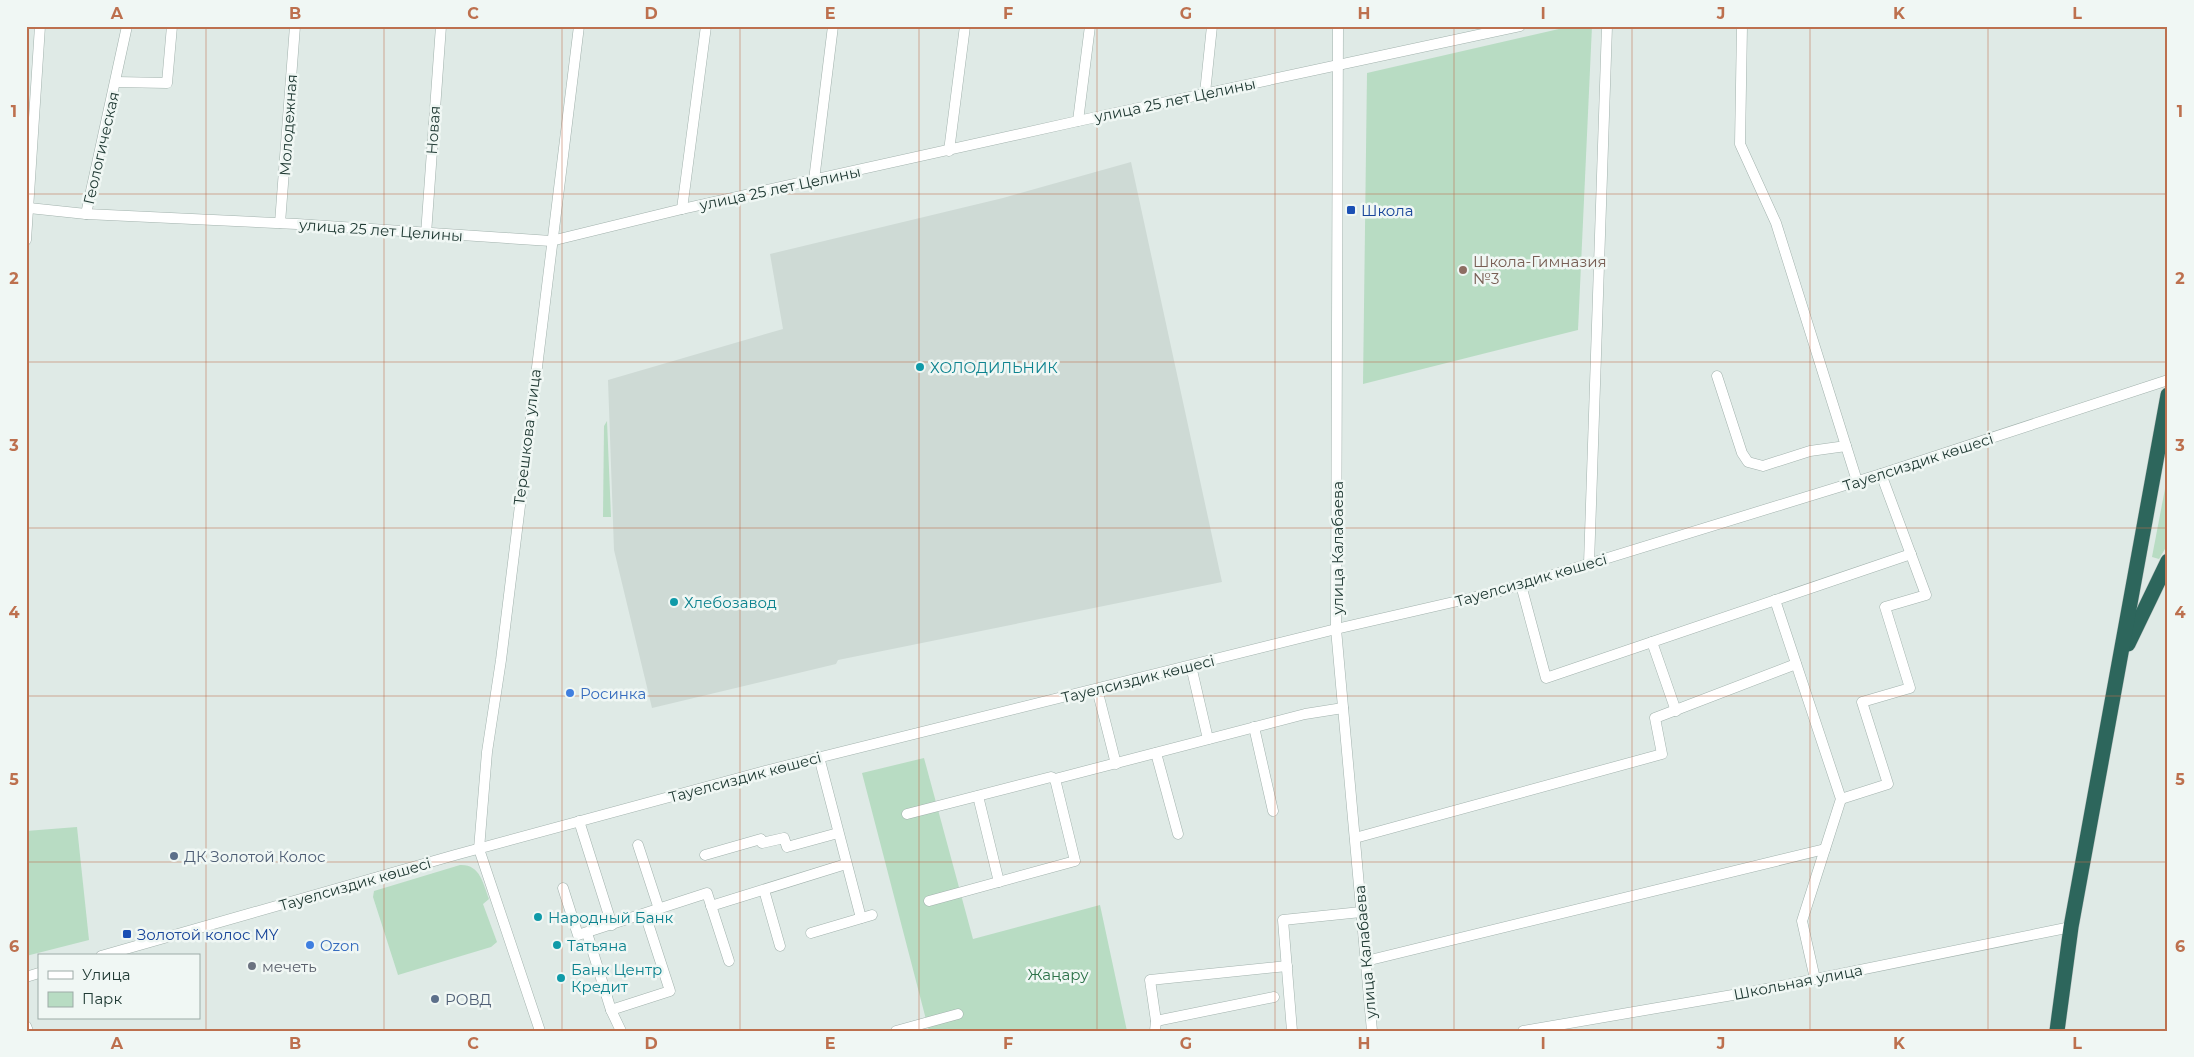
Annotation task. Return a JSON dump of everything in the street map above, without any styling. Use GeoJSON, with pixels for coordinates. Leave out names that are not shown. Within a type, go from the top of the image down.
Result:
{"type":"FeatureCollection","features":[{"type":"Feature","properties":{"kind":"highway"},"geometry":{"type":"LineString","coordinates":[[2057,1031],[2071,927],[2168,395]]}},
{"type":"Feature","properties":{"kind":"highway"},"geometry":{"type":"LineString","coordinates":[[2119,664],[2168,561]]}},
{"type":"Feature","properties":{"kind":"street"},"geometry":{"type":"LineString","coordinates":[[26,240],[30,208],[40,26]]}},
{"type":"Feature","properties":{"kind":"street","name":"Геологическая"},"geometry":{"type":"LineString","coordinates":[[86,214],[127,26]]}},
{"type":"Feature","properties":{"kind":"street","name":"Геологическая"},"geometry":{"type":"LineString","coordinates":[[116,82],[167,83],[172,26]]}},
{"type":"Feature","properties":{"kind":"street","name":"Молодежная"},"geometry":{"type":"LineString","coordinates":[[280,223],[296,26]]}},
{"type":"Feature","properties":{"kind":"street","name":"Новая"},"geometry":{"type":"LineString","coordinates":[[426,234],[441,26]]}},
{"type":"Feature","properties":{"kind":"street","name":"Терешкова улица"},"geometry":{"type":"LineString","coordinates":[[479,849],[487,752],[501,660],[551,241],[579,26]]}},
{"type":"Feature","properties":{"kind":"street"},"geometry":{"type":"LineString","coordinates":[[682,209],[706,26]]}},
{"type":"Feature","properties":{"kind":"street"},"geometry":{"type":"LineString","coordinates":[[814,180],[833,26]]}},
{"type":"Feature","properties":{"kind":"street"},"geometry":{"type":"LineString","coordinates":[[949,150],[965,26]]}},
{"type":"Feature","properties":{"kind":"street"},"geometry":{"type":"LineString","coordinates":[[1078,121],[1090,26]]}},
{"type":"Feature","properties":{"kind":"street"},"geometry":{"type":"LineString","coordinates":[[1205,93],[1212,26]]}},
{"type":"Feature","properties":{"kind":"street","name":"улица Калабаева"},"geometry":{"type":"LineString","coordinates":[[1338,26],[1336,629],[1372,1031]]}},
{"type":"Feature","properties":{"kind":"street","name":"улица 25 лет Целины"},"geometry":{"type":"LineString","coordinates":[[30,208],[86,214],[280,223],[551,241],[682,209],[1078,121],[1520,26]]}},
{"type":"Feature","properties":{"kind":"street"},"geometry":{"type":"LineString","coordinates":[[1589,564],[1607,26]]}},
{"type":"Feature","properties":{"kind":"street"},"geometry":{"type":"LineString","coordinates":[[1742,26],[1740,144],[1776,223],[1857,482]]}},
{"type":"Feature","properties":{"kind":"street"},"geometry":{"type":"LineString","coordinates":[[1718,376],[1742,453],[1748,462],[1763,466],[1810,451],[1846,446]]}},
{"type":"Feature","properties":{"kind":"street","name":"Тауелсиздик көшесі"},"geometry":{"type":"LineString","coordinates":[[109,954],[479,849],[819,758],[1336,629],[1497,592],[1857,482],[2168,380]]}},
{"type":"Feature","properties":{"kind":"street"},"geometry":{"type":"LineString","coordinates":[[1841,799],[1888,784],[1862,702],[1910,688],[1885,607],[1926,596],[1881,474]]}},
{"type":"Feature","properties":{"kind":"street"},"geometry":{"type":"LineString","coordinates":[[1521,585],[1546,678],[1911,554]]}},
{"type":"Feature","properties":{"kind":"street"},"geometry":{"type":"LineString","coordinates":[[1775,600],[1841,799],[1802,921],[1815,978]]}},
{"type":"Feature","properties":{"kind":"street"},"geometry":{"type":"LineString","coordinates":[[1652,642],[1676,711]]}},
{"type":"Feature","properties":{"kind":"street"},"geometry":{"type":"LineString","coordinates":[[1355,838],[1662,754],[1655,718],[1796,664]]}},
{"type":"Feature","properties":{"kind":"street"},"geometry":{"type":"LineString","coordinates":[[1192,666],[1208,739]]}},
{"type":"Feature","properties":{"kind":"street"},"geometry":{"type":"LineString","coordinates":[[1098,689],[1116,764]]}},
{"type":"Feature","properties":{"kind":"street"},"geometry":{"type":"LineString","coordinates":[[907,814],[1051,777],[1055,779],[1116,764],[1306,714],[1343,708]]}},
{"type":"Feature","properties":{"kind":"street"},"geometry":{"type":"LineString","coordinates":[[1254,727],[1273,810]]}},
{"type":"Feature","properties":{"kind":"street"},"geometry":{"type":"LineString","coordinates":[[1156,753],[1178,834]]}},
{"type":"Feature","properties":{"kind":"street"},"geometry":{"type":"LineString","coordinates":[[819,758],[861,918]]}},
{"type":"Feature","properties":{"kind":"street"},"geometry":{"type":"LineString","coordinates":[[929,901],[1075,861],[1055,779]]}},
{"type":"Feature","properties":{"kind":"street"},"geometry":{"type":"LineString","coordinates":[[978,796],[999,882]]}},
{"type":"Feature","properties":{"kind":"street"},"geometry":{"type":"LineString","coordinates":[[579,822],[612,925]]}},
{"type":"Feature","properties":{"kind":"street"},"geometry":{"type":"LineString","coordinates":[[705,855],[761,839],[762,843],[784,838],[787,847],[838,833]]}},
{"type":"Feature","properties":{"kind":"street"},"geometry":{"type":"LineString","coordinates":[[638,845],[659,909]]}},
{"type":"Feature","properties":{"kind":"street"},"geometry":{"type":"LineString","coordinates":[[479,849],[540,1031]]}},
{"type":"Feature","properties":{"kind":"street"},"geometry":{"type":"LineString","coordinates":[[1366,962],[1825,849]]}},
{"type":"Feature","properties":{"kind":"street"},"geometry":{"type":"LineString","coordinates":[[711,906],[846,864]]}},
{"type":"Feature","properties":{"kind":"street"},"geometry":{"type":"LineString","coordinates":[[563,888],[578,935],[707,893],[728,961]]}},
{"type":"Feature","properties":{"kind":"street"},"geometry":{"type":"LineString","coordinates":[[764,890],[780,946]]}},
{"type":"Feature","properties":{"kind":"street"},"geometry":{"type":"LineString","coordinates":[[1292,1031],[1283,920],[1361,912]]}},
{"type":"Feature","properties":{"kind":"street"},"geometry":{"type":"LineString","coordinates":[[611,1010],[670,991],[645,914]]}},
{"type":"Feature","properties":{"kind":"street"},"geometry":{"type":"LineString","coordinates":[[812,933],[872,916]]}},
{"type":"Feature","properties":{"kind":"street","name":"Школьная улица"},"geometry":{"type":"LineString","coordinates":[[1523,1031],[1815,978],[2071,927]]}},
{"type":"Feature","properties":{"kind":"street"},"geometry":{"type":"LineString","coordinates":[[587,933],[617,1030]]}},
{"type":"Feature","properties":{"kind":"street"},"geometry":{"type":"LineString","coordinates":[[1274,996],[1155,1026],[1150,980],[1287,966]]}},
{"type":"Feature","properties":{"kind":"street"},"geometry":{"type":"LineString","coordinates":[[26,977],[38,973]]}},
{"type":"Feature","properties":{"kind":"street"},"geometry":{"type":"LineString","coordinates":[[896,1031],[958,1014]]}},
{"type":"Feature","properties":{"kind":"street"},"geometry":{"type":"LineString","coordinates":[[26,1026],[28,1031]]}},
{"type":"Feature","properties":{"kind":"shaded area"},"geometry":{"type":"Polygon","coordinates":[[[1131,162],[1222,582],[838,660],[836,664],[652,708],[614,550],[608,380],[783,329],[770,254],[1003,198],[1131,162]]]}},
{"type":"Feature","properties":{"kind":"green space"},"geometry":{"type":"Polygon","coordinates":[[[1572,26],[1592,26],[1578,330],[1363,384],[1367,73],[1572,26]]]}},
{"type":"Feature","properties":{"kind":"green space"},"geometry":{"type":"Polygon","coordinates":[[[607,421],[611,517],[603,517],[604,426],[607,421]]]}},
{"type":"Feature","properties":{"kind":"green space"},"geometry":{"type":"Polygon","coordinates":[[[2168,473],[2168,544],[2159,559],[2152,557],[2168,473]]]}},
{"type":"Feature","properties":{"kind":"green space","name":"Жаңару"},"geometry":{"type":"Polygon","coordinates":[[[924,758],[973,939],[1100,905],[1127,1031],[929,1031],[862,773],[924,758]]]}},
{"type":"Feature","properties":{"kind":"green space"},"geometry":{"type":"Polygon","coordinates":[[[77,827],[89,940],[26,956],[26,831],[77,827]]]}},
{"type":"Feature","properties":{"kind":"green space"},"geometry":{"type":"Polygon","coordinates":[[[460,865],[472,868],[480,876],[489,899],[483,904],[497,942],[491,947],[398,975],[373,897],[374,891],[460,865]]]}},
{"type":"Feature","properties":{"kind":"place","name":"Школа"},"geometry":{"type":"Point","coordinates":[1351,210]}},
{"type":"Feature","properties":{"kind":"place","name":"Школа-Гимназия №3"},"geometry":{"type":"Point","coordinates":[1463,270]}},
{"type":"Feature","properties":{"kind":"place","name":"ХОЛОДИЛЬНИК"},"geometry":{"type":"Point","coordinates":[920,367]}},
{"type":"Feature","properties":{"kind":"place","name":"Хлебозавод"},"geometry":{"type":"Point","coordinates":[674,602]}},
{"type":"Feature","properties":{"kind":"place","name":"Росинка"},"geometry":{"type":"Point","coordinates":[570,693]}},
{"type":"Feature","properties":{"kind":"place","name":"ДК Золотой Колос"},"geometry":{"type":"Point","coordinates":[174,856]}},
{"type":"Feature","properties":{"kind":"place","name":"Народный Банк"},"geometry":{"type":"Point","coordinates":[538,917]}},
{"type":"Feature","properties":{"kind":"place","name":"Золотой колос МҮ"},"geometry":{"type":"Point","coordinates":[127,934]}},
{"type":"Feature","properties":{"kind":"place","name":"Ozon"},"geometry":{"type":"Point","coordinates":[310,945]}},
{"type":"Feature","properties":{"kind":"place","name":"Татьяна"},"geometry":{"type":"Point","coordinates":[557,945]}},
{"type":"Feature","properties":{"kind":"place","name":"мечеть"},"geometry":{"type":"Point","coordinates":[252,966]}},
{"type":"Feature","properties":{"kind":"place","name":"Банк Центр Кредит"},"geometry":{"type":"Point","coordinates":[561,978]}},
{"type":"Feature","properties":{"kind":"place","name":"РОВД"},"geometry":{"type":"Point","coordinates":[435,999]}}]}
